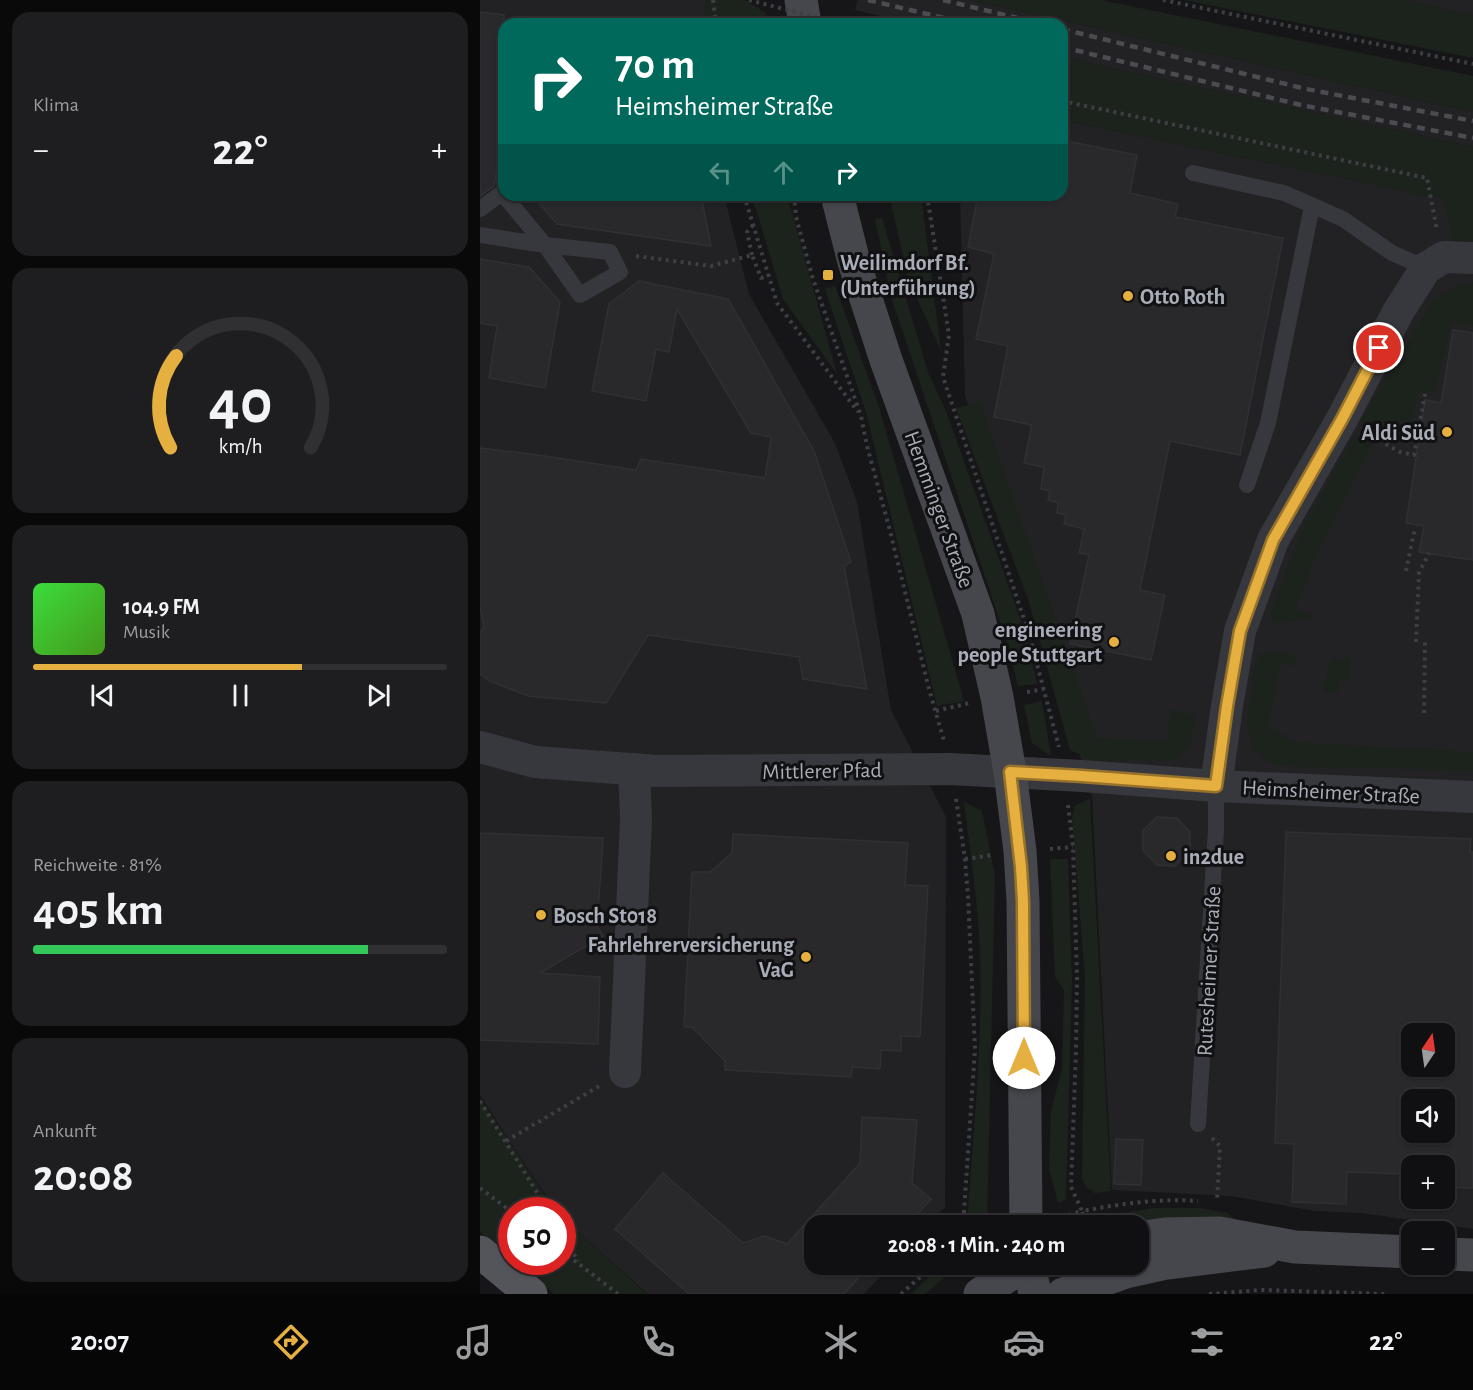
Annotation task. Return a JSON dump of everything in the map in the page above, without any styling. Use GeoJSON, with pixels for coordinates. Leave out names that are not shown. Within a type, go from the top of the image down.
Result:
{"type":"FeatureCollection","features":[{"type":"Feature","properties":{"kind":"main road"},"geometry":{"type":"LineString","coordinates":[[801,0],[804,18]]}},
{"type":"Feature","properties":{"kind":"main road","name":"Hemminger Straße"},"geometry":{"type":"LineString","coordinates":[[839,201],[854,262],[876,328],[978,614],[997,697],[1010,772],[1020,852],[1023,901],[1026,1215]]}},
{"type":"Feature","properties":{"kind":"main road"},"geometry":{"type":"LineString","coordinates":[[1149,1236],[1219,1233],[1295,1247],[1401,1252]]}},
{"type":"Feature","properties":{"kind":"main road"},"geometry":{"type":"LineString","coordinates":[[1063,1294],[1126,1272],[1167,1263],[1295,1247]]}},
{"type":"Feature","properties":{"kind":"main road"},"geometry":{"type":"LineString","coordinates":[[480,1252],[531,1294]]}},
{"type":"Feature","properties":{"kind":"main road"},"geometry":{"type":"LineString","coordinates":[[1455,1254],[1473,1255]]}},
{"type":"Feature","properties":{"kind":"main road"},"geometry":{"type":"LineString","coordinates":[[980,1294],[1010,1275]]}},
{"type":"Feature","properties":{"kind":"main road"},"geometry":{"type":"LineString","coordinates":[[1031,1275],[1035,1294]]}},
{"type":"Feature","properties":{"kind":"street","name":"Rutesheimer Straße"},"geometry":{"type":"LineString","coordinates":[[1216,786],[1240,631],[1273,540],[1342,419],[1398,312],[1448,261]]}},
{"type":"Feature","properties":{"kind":"street","name":"Mittlerer Pfad"},"geometry":{"type":"LineString","coordinates":[[480,747],[535,762],[634,769],[679,771],[950,769],[1010,772]]}},
{"type":"Feature","properties":{"kind":"street"},"geometry":{"type":"LineString","coordinates":[[625,1072],[636,819],[634,769]]}},
{"type":"Feature","properties":{"kind":"street","name":"Heimsheimer Straße"},"geometry":{"type":"LineString","coordinates":[[1010,772],[1216,786],[1473,797]]}},
{"type":"Feature","properties":{"kind":"lane"},"geometry":{"type":"LineString","coordinates":[[1193,173],[1284,193],[1343,219],[1392,253],[1448,261]]}},
{"type":"Feature","properties":{"kind":"lane"},"geometry":{"type":"LineString","coordinates":[[480,209],[498,196]]}},
{"type":"Feature","properties":{"kind":"lane"},"geometry":{"type":"LineString","coordinates":[[480,235],[544,245],[610,252],[620,272],[580,295],[544,245],[508,201]]}},
{"type":"Feature","properties":{"kind":"lane"},"geometry":{"type":"LineString","coordinates":[[1247,485],[1268,423],[1312,206]]}},
{"type":"Feature","properties":{"kind":"lane","name":"Rutesheimer Straße"},"geometry":{"type":"LineString","coordinates":[[1198,1124],[1216,828],[1216,786]]}},
{"type":"Feature","properties":{"kind":"path"},"geometry":{"type":"LineString","coordinates":[[712,0],[715,18]]}},
{"type":"Feature","properties":{"kind":"path"},"geometry":{"type":"LineString","coordinates":[[749,0],[819,18]]}},
{"type":"Feature","properties":{"kind":"path"},"geometry":{"type":"LineString","coordinates":[[1163,0],[1473,64]]}},
{"type":"Feature","properties":{"kind":"path"},"geometry":{"type":"LineString","coordinates":[[1068,102],[1427,178],[1435,222],[1448,261]]}},
{"type":"Feature","properties":{"kind":"path"},"geometry":{"type":"LineString","coordinates":[[746,201],[777,303],[861,416]]}},
{"type":"Feature","properties":{"kind":"path"},"geometry":{"type":"LineString","coordinates":[[795,201],[796,217],[813,279],[861,416],[950,769],[968,896],[975,1049],[964,1215]]}},
{"type":"Feature","properties":{"kind":"path"},"geometry":{"type":"LineString","coordinates":[[753,224],[747,232],[752,255],[761,278],[769,275]]}},
{"type":"Feature","properties":{"kind":"path"},"geometry":{"type":"LineString","coordinates":[[610,252],[711,266],[752,255]]}},
{"type":"Feature","properties":{"kind":"path"},"geometry":{"type":"LineString","coordinates":[[1342,419],[1400,452],[1414,455],[1425,394]]}},
{"type":"Feature","properties":{"kind":"path"},"geometry":{"type":"LineString","coordinates":[[1406,571],[1415,528]]}},
{"type":"Feature","properties":{"kind":"path"},"geometry":{"type":"LineString","coordinates":[[1416,642],[1419,573],[1429,553]]}},
{"type":"Feature","properties":{"kind":"path"},"geometry":{"type":"LineString","coordinates":[[1424,713],[1425,642]]}},
{"type":"Feature","properties":{"kind":"path"},"geometry":{"type":"LineString","coordinates":[[506,1141],[625,1072]]}},
{"type":"Feature","properties":{"kind":"path"},"geometry":{"type":"LineString","coordinates":[[480,1101],[540,1197]]}},
{"type":"Feature","properties":{"kind":"path"},"geometry":{"type":"LineString","coordinates":[[1198,1124],[1220,1146],[1217,1202]]}},
{"type":"Feature","properties":{"kind":"path"},"geometry":{"type":"LineString","coordinates":[[480,1188],[498,1202]]}},
{"type":"Feature","properties":{"kind":"path"},"geometry":{"type":"LineString","coordinates":[[1082,1211],[1083,1215]]}},
{"type":"Feature","properties":{"kind":"path"},"geometry":{"type":"LineString","coordinates":[[576,1258],[580,1264]]}},
{"type":"Feature","properties":{"kind":"path"},"geometry":{"type":"LineString","coordinates":[[576,1261],[618,1294]]}},
{"type":"Feature","properties":{"kind":"path"},"geometry":{"type":"LineString","coordinates":[[901,1294],[923,1275]]}},
{"type":"Feature","properties":{"kind":"path"},"geometry":{"type":"LineString","coordinates":[[1209,1294],[1261,1290],[1388,1294]]}},
{"type":"Feature","properties":{"kind":"shaded area"},"geometry":{"type":"Polygon","coordinates":[[[480,0],[706,0],[705,18],[498,18],[498,201],[726,201],[749,294],[835,443],[857,502],[891,710],[946,817],[945,1207],[937,1215],[804,1215],[804,1275],[882,1275],[864,1294],[648,1294],[576,1230],[576,1197],[547,1197],[480,1095],[480,0]]]}},
{"type":"Feature","properties":{"kind":"shaded area"},"geometry":{"type":"Polygon","coordinates":[[[706,0],[745,0],[766,13],[766,18],[705,18],[706,0]]]}},
{"type":"Feature","properties":{"kind":"shaded area"},"geometry":{"type":"Polygon","coordinates":[[[858,0],[970,0],[1051,18],[889,18],[855,10],[858,0]]]}},
{"type":"Feature","properties":{"kind":"shaded area"},"geometry":{"type":"Polygon","coordinates":[[[970,0],[1101,0],[1473,76],[1473,112],[1068,22],[1068,18],[1051,18],[970,0]]]}},
{"type":"Feature","properties":{"kind":"shaded area"},"geometry":{"type":"Polygon","coordinates":[[[1184,0],[1405,0],[1473,15],[1473,58],[1184,0]]]}},
{"type":"Feature","properties":{"kind":"shaded area"},"geometry":{"type":"Polygon","coordinates":[[[1405,0],[1473,0],[1473,15],[1440,8],[1405,0]]]}},
{"type":"Feature","properties":{"kind":"shaded area"},"geometry":{"type":"Polygon","coordinates":[[[1068,22],[1473,112],[1473,147],[1068,58],[1068,22]]]}},
{"type":"Feature","properties":{"kind":"shaded area"},"geometry":{"type":"Polygon","coordinates":[[[1068,58],[1473,147],[1473,243],[1454,240],[1443,199],[1068,121],[1068,58]]]}},
{"type":"Feature","properties":{"kind":"shaded area"},"geometry":{"type":"Polygon","coordinates":[[[1068,121],[1444,199],[1454,240],[1473,243],[1473,1229],[1455,1226],[1455,1221],[1417,1221],[1361,1213],[1315,1211],[1231,1196],[1112,1190],[1092,797],[1021,549],[965,396],[960,201],[1068,201],[1068,121]]]}},
{"type":"Feature","properties":{"kind":"shaded area"},"geometry":{"type":"Polygon","coordinates":[[[754,201],[789,201],[837,374],[783,299],[754,201]]]}},
{"type":"Feature","properties":{"kind":"shaded area"},"geometry":{"type":"Polygon","coordinates":[[[890,201],[922,201],[941,351],[909,281],[890,201]]]}},
{"type":"Feature","properties":{"kind":"shaded area"},"geometry":{"type":"Polygon","coordinates":[[[882,218],[928,372],[946,411],[1026,635],[1037,684],[1018,686],[1006,639],[892,300],[875,219],[882,218]]]}},
{"type":"Feature","properties":{"kind":"shaded area"},"geometry":{"type":"Polygon","coordinates":[[[1473,282],[1473,326],[1451,322],[1436,391],[1419,391],[1411,423],[1401,421],[1393,438],[1360,421],[1433,301],[1455,287],[1473,282]]]}},
{"type":"Feature","properties":{"kind":"shaded area"},"geometry":{"type":"Polygon","coordinates":[[[835,286],[879,407],[964,701],[937,706],[866,412],[825,289],[835,286]]]}},
{"type":"Feature","properties":{"kind":"shaded area"},"geometry":{"type":"Polygon","coordinates":[[[980,403],[1097,738],[1167,741],[1171,709],[1195,715],[1191,743],[1176,760],[1094,761],[1070,750],[1029,602],[956,408],[980,403]]]}},
{"type":"Feature","properties":{"kind":"shaded area"},"geometry":{"type":"Polygon","coordinates":[[[1356,433],[1374,442],[1320,546],[1296,607],[1313,617],[1301,621],[1274,623],[1270,615],[1301,531],[1356,433]]]}},
{"type":"Feature","properties":{"kind":"shaded area"},"geometry":{"type":"Polygon","coordinates":[[[1279,652],[1295,656],[1296,666],[1281,663],[1268,725],[1294,742],[1473,752],[1473,770],[1298,767],[1272,764],[1253,748],[1247,722],[1255,664],[1262,653],[1279,652]]]}},
{"type":"Feature","properties":{"kind":"shaded area"},"geometry":{"type":"Polygon","coordinates":[[[1350,658],[1349,679],[1339,679],[1338,693],[1323,691],[1331,660],[1350,658]]]}},
{"type":"Feature","properties":{"kind":"shaded area"},"geometry":{"type":"Polygon","coordinates":[[[1042,701],[1051,756],[1032,743],[1024,705],[1042,701]]]}},
{"type":"Feature","properties":{"kind":"shaded area"},"geometry":{"type":"Polygon","coordinates":[[[1090,798],[1111,1191],[1095,1193],[1086,1187],[1082,1177],[1085,977],[1072,817],[1075,806],[1090,798]]]}},
{"type":"Feature","properties":{"kind":"shaded area"},"geometry":{"type":"Polygon","coordinates":[[[964,802],[982,811],[995,875],[987,1215],[968,1215],[977,1089],[981,986],[978,914],[964,802]]]}},
{"type":"Feature","properties":{"kind":"shaded area"},"geometry":{"type":"Polygon","coordinates":[[[1050,859],[1068,859],[1072,982],[1066,1199],[1058,1203],[1049,1169],[1051,1111],[1062,1068],[1064,990],[1055,977],[1050,859]]]}},
{"type":"Feature","properties":{"kind":"shaded area"},"geometry":{"type":"Polygon","coordinates":[[[480,1098],[546,1197],[498,1197],[498,1247],[480,1232],[480,1098]]]}},
{"type":"Feature","properties":{"kind":"shaded area"},"geometry":{"type":"Polygon","coordinates":[[[1154,1208],[1200,1208],[1227,1213],[1238,1222],[1149,1223],[1149,1215],[1110,1215],[1154,1208]]]}},
{"type":"Feature","properties":{"kind":"shaded area"},"geometry":{"type":"Polygon","coordinates":[[[576,1231],[647,1294],[554,1294],[532,1275],[576,1275],[576,1231]]]}},
{"type":"Feature","properties":{"kind":"shaded area"},"geometry":{"type":"Polygon","coordinates":[[[931,1275],[947,1275],[925,1294],[911,1294],[931,1275]]]}},
{"type":"Feature","properties":{"kind":"building"},"geometry":{"type":"Polygon","coordinates":[[[480,12],[504,15],[504,18],[498,18],[498,162],[494,186],[480,196],[480,12]]]}},
{"type":"Feature","properties":{"kind":"building","name":"Otto Roth"},"geometry":{"type":"Polygon","coordinates":[[[1068,141],[1137,155],[1130,193],[1178,204],[1175,217],[1283,238],[1240,455],[1170,441],[1140,590],[1165,595],[1151,660],[1070,644],[1089,555],[1079,553],[1084,529],[1064,524],[1066,515],[1057,513],[1058,503],[1048,500],[1050,491],[1041,489],[1044,467],[1024,463],[1032,425],[994,417],[1008,346],[976,339],[994,254],[968,247],[977,201],[1068,201],[1068,141]]]}},
{"type":"Feature","properties":{"kind":"building"},"geometry":{"type":"Polygon","coordinates":[[[537,201],[702,201],[711,246],[557,224],[537,201]]]}},
{"type":"Feature","properties":{"kind":"building"},"geometry":{"type":"Polygon","coordinates":[[[480,259],[529,267],[560,302],[545,388],[489,378],[497,326],[480,323],[480,259]]]}},
{"type":"Feature","properties":{"kind":"building"},"geometry":{"type":"Polygon","coordinates":[[[639,281],[728,299],[814,451],[851,562],[844,566],[867,689],[803,679],[799,657],[648,635],[606,703],[528,696],[490,681],[480,674],[480,633],[484,627],[480,607],[480,448],[636,470],[641,459],[765,478],[771,437],[751,433],[677,309],[669,352],[656,349],[646,401],[592,391],[609,304],[639,281]]]}},
{"type":"Feature","properties":{"kind":"building","name":"Aldi Süd"},"geometry":{"type":"Polygon","coordinates":[[[1453,330],[1473,333],[1473,560],[1419,552],[1424,526],[1406,523],[1425,400],[1441,403],[1453,330]]]}},
{"type":"Feature","properties":{"kind":"building"},"geometry":{"type":"Polygon","coordinates":[[[1157,817],[1177,818],[1190,832],[1190,850],[1175,866],[1157,865],[1143,850],[1143,830],[1157,817]]]}},
{"type":"Feature","properties":{"kind":"building"},"geometry":{"type":"Polygon","coordinates":[[[1286,832],[1471,839],[1470,852],[1473,852],[1473,1188],[1455,1187],[1455,1155],[1401,1155],[1401,1174],[1347,1172],[1346,1204],[1292,1202],[1294,1144],[1275,1143],[1286,832]]]}},
{"type":"Feature","properties":{"kind":"building"},"geometry":{"type":"Polygon","coordinates":[[[480,833],[603,838],[597,926],[603,936],[540,973],[600,977],[598,1044],[480,1040],[480,833]]]}},
{"type":"Feature","properties":{"kind":"building","name":"Fahrlehrerversicherung VaG"},"geometry":{"type":"Polygon","coordinates":[[[733,834],[908,843],[905,885],[928,886],[920,1037],[901,1036],[901,1051],[881,1050],[880,1069],[852,1067],[851,1077],[725,1070],[725,1061],[692,1027],[684,1027],[692,872],[710,872],[732,853],[733,834]]]}},
{"type":"Feature","properties":{"kind":"building"},"geometry":{"type":"Polygon","coordinates":[[[862,1117],[917,1120],[912,1183],[931,1199],[917,1215],[813,1215],[860,1163],[862,1117]]]}},
{"type":"Feature","properties":{"kind":"building"},"geometry":{"type":"Polygon","coordinates":[[[1116,1139],[1143,1140],[1141,1185],[1114,1184],[1116,1139]]]}},
{"type":"Feature","properties":{"kind":"building"},"geometry":{"type":"Polygon","coordinates":[[[663,1173],[743,1243],[765,1236],[787,1244],[804,1225],[804,1275],[861,1275],[844,1294],[689,1294],[615,1229],[663,1173]]]}},
{"type":"Feature","properties":{"kind":"railway"},"geometry":{"type":"LineString","coordinates":[[868,0],[944,18]]}},
{"type":"Feature","properties":{"kind":"railway"},"geometry":{"type":"LineString","coordinates":[[943,0],[1017,18]]}},
{"type":"Feature","properties":{"kind":"railway"},"geometry":{"type":"LineString","coordinates":[[1068,30],[1306,89],[1473,121]]}},
{"type":"Feature","properties":{"kind":"railway"},"geometry":{"type":"LineString","coordinates":[[1068,48],[1301,105],[1473,138]]}},
{"type":"Feature","properties":{"kind":"place","name":"Weilimdorf Bf. (Unterführung)"},"geometry":{"type":"Point","coordinates":[828,275]}},
{"type":"Feature","properties":{"kind":"place","name":"Otto Roth"},"geometry":{"type":"Point","coordinates":[1128,296]}},
{"type":"Feature","properties":{"kind":"place","name":"Aldi Süd"},"geometry":{"type":"Point","coordinates":[1447,432]}},
{"type":"Feature","properties":{"kind":"place","name":"engineering people Stuttgart"},"geometry":{"type":"Point","coordinates":[1114,642]}},
{"type":"Feature","properties":{"kind":"place","name":"in2due"},"geometry":{"type":"Point","coordinates":[1171,856]}},
{"type":"Feature","properties":{"kind":"place","name":"Bosch St018"},"geometry":{"type":"Point","coordinates":[541,915]}},
{"type":"Feature","properties":{"kind":"place","name":"Fahrlehrerversicherung VaG"},"geometry":{"type":"Point","coordinates":[806,957]}},
{"type":"Feature","properties":{"kind":"route"},"geometry":{"type":"LineString","coordinates":[[1024,1058],[1023,901],[1020,852],[1010,772],[1216,786],[1240,631],[1273,540],[1342,419],[1379,348]]}}]}
